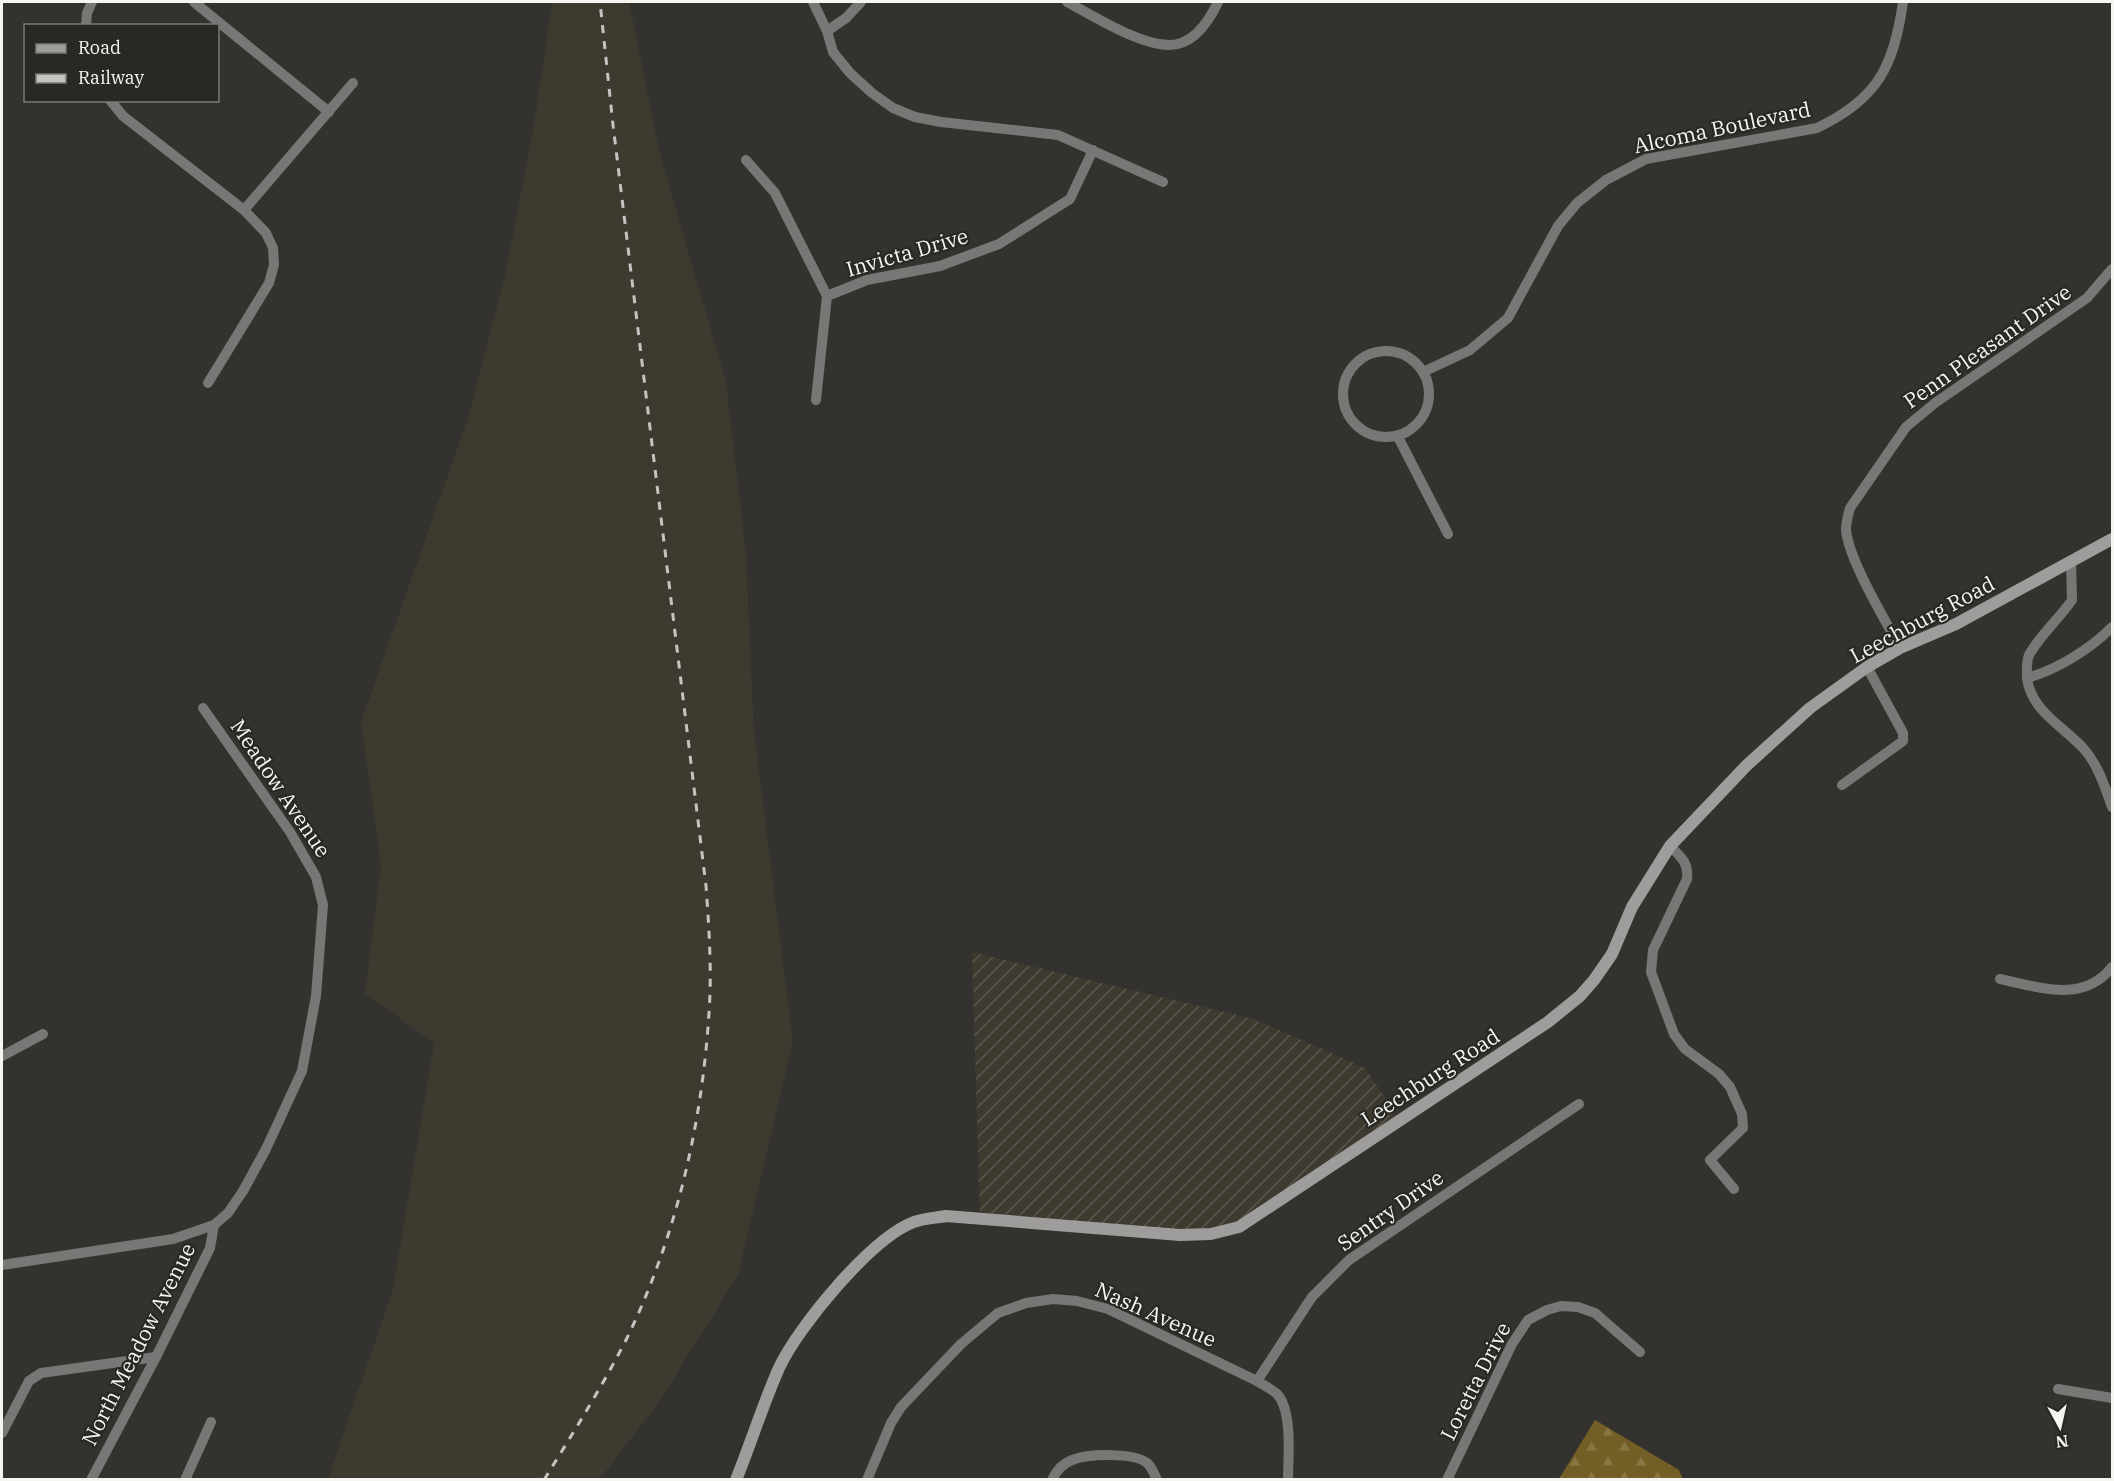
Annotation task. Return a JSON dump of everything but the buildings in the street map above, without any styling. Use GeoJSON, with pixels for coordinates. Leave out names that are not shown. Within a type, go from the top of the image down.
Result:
{"type":"FeatureCollection","features":[{"type":"Feature","properties":{"kind":"street"},"geometry":{"type":"LineString","coordinates":[[86,24],[87,13],[92,2]]}},
{"type":"Feature","properties":{"kind":"street"},"geometry":{"type":"LineString","coordinates":[[194,2],[329,112]]}},
{"type":"Feature","properties":{"kind":"street"},"geometry":{"type":"LineString","coordinates":[[813,2],[827,31],[833,52],[850,73],[893,108],[915,117],[941,122],[1058,135],[1163,182]]}},
{"type":"Feature","properties":{"kind":"street"},"geometry":{"type":"LineString","coordinates":[[827,31],[846,18],[861,2]]}},
{"type":"Feature","properties":{"kind":"street"},"geometry":{"type":"LineString","coordinates":[[1068,2],[1139,39],[1170,45],[1192,38],[1212,16],[1218,2]]}},
{"type":"Feature","properties":{"kind":"street","name":"Alcoma Boulevard"},"geometry":{"type":"LineString","coordinates":[[1423,372],[1470,350],[1508,318],[1558,226],[1577,203],[1626,168],[1646,159],[1817,128],[1846,112],[1873,87],[1889,64],[1898,33],[1903,2]]}},
{"type":"Feature","properties":{"kind":"street"},"geometry":{"type":"LineString","coordinates":[[244,210],[353,83]]}},
{"type":"Feature","properties":{"kind":"street"},"geometry":{"type":"LineString","coordinates":[[112,102],[123,116],[244,210],[266,232],[273,248],[274,265],[269,283],[208,383]]}},
{"type":"Feature","properties":{"kind":"street","name":"Invicta Drive"},"geometry":{"type":"LineString","coordinates":[[816,400],[827,296],[867,280],[940,266],[999,244],[1070,199],[1093,150]]}},
{"type":"Feature","properties":{"kind":"street"},"geometry":{"type":"LineString","coordinates":[[746,160],[775,193],[827,296]]}},
{"type":"Feature","properties":{"kind":"street","name":"Penn Pleasant Drive"},"geometry":{"type":"LineString","coordinates":[[1900,648],[1855,561],[1846,531],[1850,507],[1906,427],[1935,403],[2087,298],[2112,269]]}},
{"type":"Feature","properties":{"kind":"street"},"geometry":{"type":"LineString","coordinates":[[1388,351],[1413,360],[1423,372],[1430,393],[1427,408],[1418,423],[1398,437],[1383,437],[1368,433],[1361,429],[1349,415],[1343,392],[1346,380],[1359,361],[1372,354],[1388,351]]}},
{"type":"Feature","properties":{"kind":"street"},"geometry":{"type":"LineString","coordinates":[[1398,437],[1448,534]]}},
{"type":"Feature","properties":{"kind":"street","name":"Leechburg Road"},"geometry":{"type":"LineString","coordinates":[[736,1479],[780,1367],[800,1333],[874,1247],[914,1222],[946,1216],[1180,1235],[1211,1234],[1239,1227],[1548,1022],[1580,996],[1612,954],[1632,907],[1670,846],[1753,759],[1810,708],[1867,667],[1900,648],[1956,624],[2112,539]]}},
{"type":"Feature","properties":{"kind":"street"},"geometry":{"type":"LineString","coordinates":[[2071,561],[2072,600],[2028,657],[2027,678],[2037,705],[2085,750],[2100,773],[2112,807]]}},
{"type":"Feature","properties":{"kind":"street"},"geometry":{"type":"LineString","coordinates":[[2027,678],[2047,673],[2099,640],[2112,627]]}},
{"type":"Feature","properties":{"kind":"street"},"geometry":{"type":"LineString","coordinates":[[1842,785],[1903,741],[1903,733],[1867,667]]}},
{"type":"Feature","properties":{"kind":"street","name":"Meadow Avenue"},"geometry":{"type":"LineString","coordinates":[[2,1264],[173,1239],[214,1225],[228,1213],[243,1191],[266,1149],[302,1071],[316,996],[323,904],[316,877],[291,832],[203,708]]}},
{"type":"Feature","properties":{"kind":"street"},"geometry":{"type":"LineString","coordinates":[[1670,846],[1685,861],[1688,870],[1687,879],[1653,950],[1651,972],[1674,1034],[1685,1049],[1719,1074],[1730,1087],[1742,1114],[1743,1128],[1710,1160],[1734,1189]]}},
{"type":"Feature","properties":{"kind":"street"},"geometry":{"type":"LineString","coordinates":[[2000,979],[2056,990],[2083,989],[2105,977],[2112,967]]}},
{"type":"Feature","properties":{"kind":"street"},"geometry":{"type":"LineString","coordinates":[[2,1056],[43,1034]]}},
{"type":"Feature","properties":{"kind":"street","name":"Sentry Drive"},"geometry":{"type":"LineString","coordinates":[[1257,1381],[1312,1296],[1349,1260],[1579,1104]]}},
{"type":"Feature","properties":{"kind":"street","name":"North Meadow Avenue"},"geometry":{"type":"LineString","coordinates":[[91,1479],[156,1357],[210,1248],[214,1225]]}},
{"type":"Feature","properties":{"kind":"street","name":"Nash Avenue"},"geometry":{"type":"LineString","coordinates":[[867,1479],[891,1423],[902,1407],[961,1344],[998,1313],[1026,1303],[1053,1299],[1077,1301],[1108,1309],[1257,1381],[1277,1394],[1283,1404],[1288,1427],[1288,1479]]}},
{"type":"Feature","properties":{"kind":"street","name":"Loretta Drive"},"geometry":{"type":"LineString","coordinates":[[1447,1479],[1512,1344],[1528,1320],[1561,1306],[1578,1307],[1595,1313],[1640,1352]]}},
{"type":"Feature","properties":{"kind":"street"},"geometry":{"type":"LineString","coordinates":[[2,1433],[29,1381],[34,1376],[41,1373],[156,1357]]}},
{"type":"Feature","properties":{"kind":"street"},"geometry":{"type":"LineString","coordinates":[[2058,1389],[2112,1398]]}},
{"type":"Feature","properties":{"kind":"street"},"geometry":{"type":"LineString","coordinates":[[185,1479],[211,1422]]}},
{"type":"Feature","properties":{"kind":"street"},"geometry":{"type":"LineString","coordinates":[[1052,1479],[1059,1468],[1071,1460],[1098,1455],[1136,1458],[1147,1463],[1157,1479]]}},
{"type":"Feature","properties":{"kind":"shaded area"},"geometry":{"type":"Polygon","coordinates":[[[552,2],[629,2],[659,150],[726,382],[746,553],[754,731],[793,1041],[738,1275],[659,1402],[600,1479],[328,1479],[393,1289],[434,1043],[365,993],[381,864],[361,722],[468,418],[506,271],[534,125],[552,2]]]}},
{"type":"Feature","properties":{"kind":"shaded area"},"geometry":{"type":"Polygon","coordinates":[[[972,952],[1254,1019],[1365,1068],[1400,1120],[1224,1231],[1180,1235],[980,1219],[972,952]]]}},
{"type":"Feature","properties":{"kind":"green space"},"geometry":{"type":"Polygon","coordinates":[[[1595,1420],[1679,1470],[1683,1479],[1559,1479],[1595,1420]]]}},
{"type":"Feature","properties":{"kind":"railway"},"geometry":{"type":"LineString","coordinates":[[544,1480],[627,1338],[660,1260],[684,1180],[693,1138],[700,1097],[710,997],[706,886],[600,2]]}}]}
